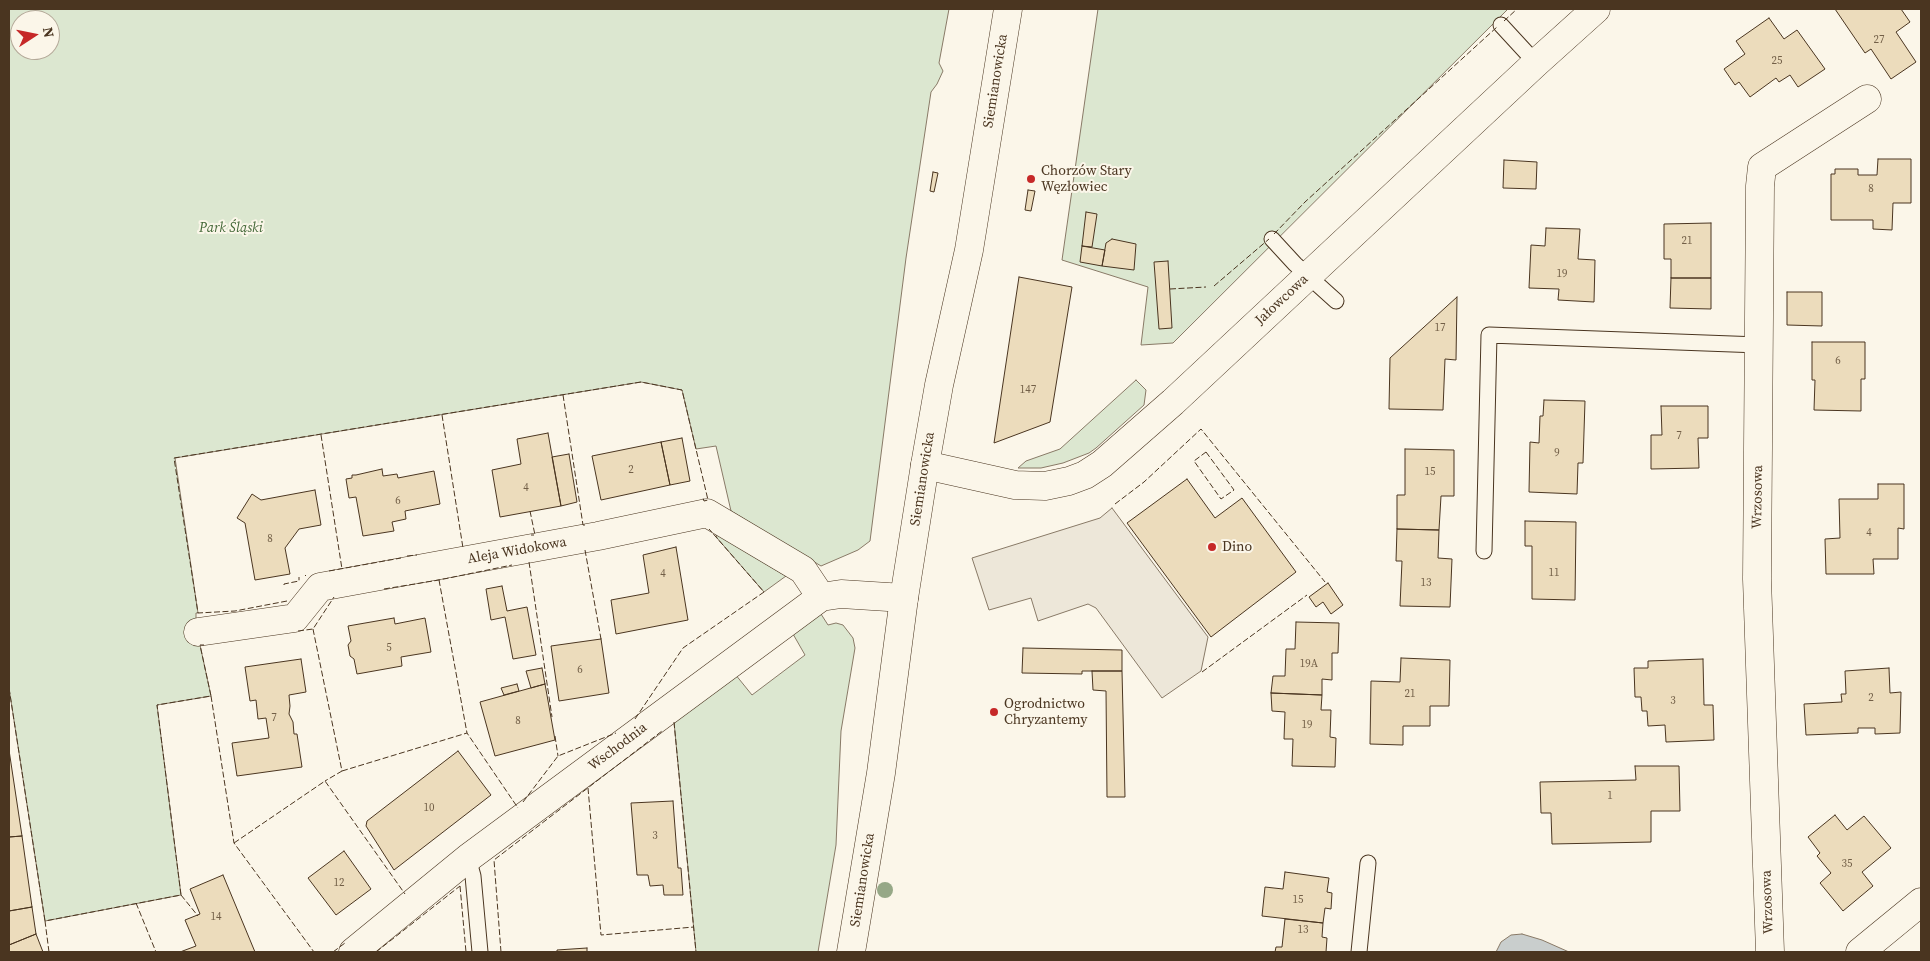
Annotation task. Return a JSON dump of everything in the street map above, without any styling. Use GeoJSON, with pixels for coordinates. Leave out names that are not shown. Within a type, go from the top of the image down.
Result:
{"type":"FeatureCollection","features":[{"type":"Feature","properties":{"kind":"street","name":"Siemianowicka"},"geometry":{"type":"LineString","coordinates":[[851,952],[880,773],[904,598],[925,465],[939,385],[969,250],[1008,9]]}},
{"type":"Feature","properties":{"kind":"street","name":"Jałowcowa"},"geometry":{"type":"LineString","coordinates":[[925,465],[1015,485],[1045,486],[1058,484],[1085,475],[1113,456],[1596,9]]}},
{"type":"Feature","properties":{"kind":"street","name":"Wrzosowa"},"geometry":{"type":"LineString","coordinates":[[1770,952],[1757,579],[1760,186],[1762,166],[1866,99]]}},
{"type":"Feature","properties":{"kind":"street","name":"Aleja Widokowa"},"geometry":{"type":"LineString","coordinates":[[198,632],[295,618],[320,587],[598,536],[707,513],[803,570],[821,598]]}},
{"type":"Feature","properties":{"kind":"street","name":"Wschodnia"},"geometry":{"type":"LineString","coordinates":[[353,952],[468,858],[821,598],[841,594],[904,598]]}},
{"type":"Feature","properties":{"kind":"street"},"geometry":{"type":"LineString","coordinates":[[1860,952],[1921,902]]}},
{"type":"Feature","properties":{"kind":"lane"},"geometry":{"type":"LineString","coordinates":[[1501,25],[1536,63]]}},
{"type":"Feature","properties":{"kind":"lane"},"geometry":{"type":"LineString","coordinates":[[1272,239],[1295,264],[1336,301]]}},
{"type":"Feature","properties":{"kind":"lane"},"geometry":{"type":"LineString","coordinates":[[1484,550],[1489,335],[1759,345]]}},
{"type":"Feature","properties":{"kind":"lane"},"geometry":{"type":"LineString","coordinates":[[468,858],[473,876],[480,952]]}},
{"type":"Feature","properties":{"kind":"lane"},"geometry":{"type":"LineString","coordinates":[[1359,952],[1368,863]]}},
{"type":"Feature","properties":{"kind":"green space","name":"Park Śląski"},"geometry":{"type":"Polygon","coordinates":[[[9,9],[949,9],[939,63],[943,71],[931,92],[906,258],[870,541],[858,550],[821,566],[731,511],[716,446],[696,449],[682,390],[641,382],[175,458],[198,613],[196,613],[196,619],[211,696],[157,705],[181,895],[45,921],[9,688],[9,9]]]}},
{"type":"Feature","properties":{"kind":"green space"},"geometry":{"type":"Polygon","coordinates":[[[1098,9],[1508,9],[1173,343],[1141,345],[1148,287],[1062,260],[1098,9]]]}},
{"type":"Feature","properties":{"kind":"green space"},"geometry":{"type":"Polygon","coordinates":[[[1136,380],[1146,390],[1144,405],[1096,448],[1089,453],[1063,463],[1041,468],[1018,468],[1026,461],[1060,449],[1136,380]]]}},
{"type":"Feature","properties":{"kind":"green space"},"geometry":{"type":"Polygon","coordinates":[[[716,534],[786,576],[764,592],[717,538],[716,534]]]}},
{"type":"Feature","properties":{"kind":"green space"},"geometry":{"type":"Polygon","coordinates":[[[821,614],[828,625],[836,623],[843,625],[853,638],[855,648],[841,731],[836,845],[818,952],[696,952],[674,722],[735,674],[752,695],[805,655],[793,634],[821,614]]]}},
{"type":"Feature","properties":{"kind":"shaded area"},"geometry":{"type":"Polygon","coordinates":[[[1112,508],[1208,637],[1201,671],[1162,698],[1096,608],[1088,604],[1038,621],[1031,598],[989,610],[972,558],[1100,518],[1112,508]]]}},
{"type":"Feature","properties":{"kind":"shaded area"},"geometry":{"type":"Polygon","coordinates":[[[1522,934],[1542,940],[1569,952],[1496,952],[1501,942],[1511,935],[1522,934]]]}},
{"type":"Feature","properties":{"kind":"building"},"geometry":{"type":"Polygon","coordinates":[[[1835,9],[1901,9],[1910,22],[1896,32],[1916,62],[1891,79],[1871,49],[1865,53],[1835,9]]]}},
{"type":"Feature","properties":{"kind":"building"},"geometry":{"type":"Polygon","coordinates":[[[1769,18],[1784,39],[1797,30],[1825,69],[1798,87],[1790,75],[1779,82],[1776,78],[1750,97],[1739,82],[1735,85],[1724,69],[1745,54],[1736,41],[1769,18]]]}},
{"type":"Feature","properties":{"kind":"building"},"geometry":{"type":"Polygon","coordinates":[[[1878,159],[1911,159],[1911,203],[1893,203],[1892,230],[1873,229],[1873,220],[1831,220],[1831,174],[1835,174],[1835,169],[1858,169],[1858,175],[1877,175],[1878,159]]]}},
{"type":"Feature","properties":{"kind":"building"},"geometry":{"type":"Polygon","coordinates":[[[1504,160],[1537,162],[1536,189],[1503,188],[1504,160]]]}},
{"type":"Feature","properties":{"kind":"building"},"geometry":{"type":"Polygon","coordinates":[[[933,172],[938,173],[934,192],[930,191],[933,172]]]}},
{"type":"Feature","properties":{"kind":"building"},"geometry":{"type":"Polygon","coordinates":[[[1028,190],[1035,191],[1031,211],[1025,210],[1028,190]]]}},
{"type":"Feature","properties":{"kind":"building"},"geometry":{"type":"Polygon","coordinates":[[[1086,212],[1097,214],[1092,247],[1082,246],[1086,212]]]}},
{"type":"Feature","properties":{"kind":"building"},"geometry":{"type":"Polygon","coordinates":[[[1711,223],[1711,278],[1671,278],[1671,259],[1664,259],[1664,224],[1711,223]]]}},
{"type":"Feature","properties":{"kind":"building"},"geometry":{"type":"Polygon","coordinates":[[[1546,228],[1580,229],[1578,259],[1595,260],[1594,302],[1558,300],[1559,289],[1529,288],[1531,245],[1545,246],[1546,228]]]}},
{"type":"Feature","properties":{"kind":"building"},"geometry":{"type":"Polygon","coordinates":[[[1112,239],[1136,244],[1134,270],[1102,266],[1106,243],[1112,239]]]}},
{"type":"Feature","properties":{"kind":"building"},"geometry":{"type":"Polygon","coordinates":[[[1082,246],[1105,250],[1102,266],[1080,262],[1082,246]]]}},
{"type":"Feature","properties":{"kind":"building"},"geometry":{"type":"Polygon","coordinates":[[[1168,261],[1172,328],[1159,329],[1154,262],[1168,261]]]}},
{"type":"Feature","properties":{"kind":"building"},"geometry":{"type":"Polygon","coordinates":[[[1019,277],[1072,287],[1050,422],[994,443],[1019,277]]]}},
{"type":"Feature","properties":{"kind":"building"},"geometry":{"type":"Polygon","coordinates":[[[1671,278],[1711,278],[1711,309],[1670,308],[1671,278]]]}},
{"type":"Feature","properties":{"kind":"building"},"geometry":{"type":"Polygon","coordinates":[[[1787,292],[1822,292],[1822,326],[1787,325],[1787,292]]]}},
{"type":"Feature","properties":{"kind":"building"},"geometry":{"type":"Polygon","coordinates":[[[1457,297],[1456,360],[1445,359],[1443,410],[1389,409],[1390,358],[1457,297]]]}},
{"type":"Feature","properties":{"kind":"building"},"geometry":{"type":"Polygon","coordinates":[[[1812,342],[1865,342],[1865,379],[1861,379],[1861,411],[1814,410],[1815,380],[1812,380],[1812,342]]]}},
{"type":"Feature","properties":{"kind":"building"},"geometry":{"type":"Polygon","coordinates":[[[1544,400],[1585,401],[1583,463],[1578,463],[1577,494],[1529,492],[1530,442],[1539,443],[1540,416],[1543,416],[1544,400]]]}},
{"type":"Feature","properties":{"kind":"building"},"geometry":{"type":"Polygon","coordinates":[[[1661,406],[1708,406],[1708,438],[1698,438],[1699,468],[1651,469],[1651,435],[1662,435],[1661,406]]]}},
{"type":"Feature","properties":{"kind":"building"},"geometry":{"type":"Polygon","coordinates":[[[548,433],[561,506],[500,517],[492,470],[521,464],[517,439],[548,433]]]}},
{"type":"Feature","properties":{"kind":"building"},"geometry":{"type":"Polygon","coordinates":[[[682,438],[690,481],[670,485],[661,442],[682,438]]]}},
{"type":"Feature","properties":{"kind":"building"},"geometry":{"type":"Polygon","coordinates":[[[661,442],[670,485],[601,500],[592,456],[661,442]]]}},
{"type":"Feature","properties":{"kind":"building"},"geometry":{"type":"Polygon","coordinates":[[[1405,449],[1454,450],[1454,496],[1441,496],[1439,530],[1397,529],[1397,495],[1405,495],[1405,449]]]}},
{"type":"Feature","properties":{"kind":"building"},"geometry":{"type":"Polygon","coordinates":[[[569,454],[577,502],[561,506],[552,457],[569,454]]]}},
{"type":"Feature","properties":{"kind":"building"},"geometry":{"type":"Polygon","coordinates":[[[382,469],[383,476],[397,474],[398,478],[434,471],[440,504],[405,511],[406,519],[392,522],[394,531],[363,536],[356,497],[349,498],[346,479],[352,478],[352,475],[382,469]]]}},
{"type":"Feature","properties":{"kind":"building","name":"Dino"},"geometry":{"type":"Polygon","coordinates":[[[1187,479],[1215,518],[1242,498],[1296,572],[1211,637],[1127,523],[1187,479]]]}},
{"type":"Feature","properties":{"kind":"building"},"geometry":{"type":"Polygon","coordinates":[[[1878,484],[1904,484],[1904,529],[1898,528],[1898,559],[1873,559],[1874,574],[1826,574],[1825,539],[1840,538],[1839,499],[1878,499],[1878,484]]]}},
{"type":"Feature","properties":{"kind":"building"},"geometry":{"type":"Polygon","coordinates":[[[315,490],[321,525],[299,529],[285,548],[290,574],[255,580],[245,523],[237,518],[252,494],[261,500],[315,490]]]}},
{"type":"Feature","properties":{"kind":"building"},"geometry":{"type":"Polygon","coordinates":[[[1525,521],[1576,522],[1575,600],[1532,599],[1532,546],[1525,546],[1525,521]]]}},
{"type":"Feature","properties":{"kind":"building"},"geometry":{"type":"Polygon","coordinates":[[[1397,529],[1439,530],[1438,558],[1452,559],[1450,607],[1400,606],[1402,561],[1396,561],[1397,529]]]}},
{"type":"Feature","properties":{"kind":"building"},"geometry":{"type":"Polygon","coordinates":[[[676,547],[688,620],[616,634],[611,600],[649,593],[643,555],[676,547]]]}},
{"type":"Feature","properties":{"kind":"building"},"geometry":{"type":"Polygon","coordinates":[[[1328,583],[1343,605],[1331,614],[1323,602],[1316,607],[1309,597],[1328,583]]]}},
{"type":"Feature","properties":{"kind":"building"},"geometry":{"type":"Polygon","coordinates":[[[502,586],[507,611],[527,607],[536,655],[513,659],[505,617],[491,620],[486,589],[502,586]]]}},
{"type":"Feature","properties":{"kind":"building"},"geometry":{"type":"Polygon","coordinates":[[[394,618],[395,624],[425,618],[431,652],[401,657],[402,666],[357,674],[354,659],[350,656],[348,645],[351,641],[348,626],[394,618]]]}},
{"type":"Feature","properties":{"kind":"building"},"geometry":{"type":"Polygon","coordinates":[[[1296,622],[1339,623],[1338,653],[1332,653],[1332,680],[1322,679],[1322,695],[1271,693],[1273,676],[1285,676],[1286,649],[1295,649],[1296,622]]]}},
{"type":"Feature","properties":{"kind":"building"},"geometry":{"type":"Polygon","coordinates":[[[601,639],[609,693],[559,701],[551,646],[601,639]]]}},
{"type":"Feature","properties":{"kind":"building"},"geometry":{"type":"Polygon","coordinates":[[[1023,648],[1122,650],[1122,671],[1082,671],[1082,674],[1022,673],[1023,648]]]}},
{"type":"Feature","properties":{"kind":"building"},"geometry":{"type":"Polygon","coordinates":[[[1401,658],[1450,660],[1449,706],[1430,706],[1430,726],[1403,726],[1403,745],[1370,744],[1371,681],[1400,682],[1401,658]]]}},
{"type":"Feature","properties":{"kind":"building"},"geometry":{"type":"Polygon","coordinates":[[[301,659],[306,692],[289,695],[289,714],[293,722],[294,734],[297,734],[302,767],[237,776],[232,743],[269,738],[266,718],[258,719],[256,700],[250,701],[245,667],[301,659]]]}},
{"type":"Feature","properties":{"kind":"building"},"geometry":{"type":"Polygon","coordinates":[[[1703,659],[1704,705],[1713,705],[1714,740],[1666,742],[1665,725],[1648,726],[1647,711],[1642,711],[1641,697],[1635,697],[1634,668],[1648,668],[1648,661],[1703,659]]]}},
{"type":"Feature","properties":{"kind":"building"},"geometry":{"type":"Polygon","coordinates":[[[542,668],[545,684],[531,688],[526,671],[542,668]]]}},
{"type":"Feature","properties":{"kind":"building"},"geometry":{"type":"Polygon","coordinates":[[[1889,668],[1890,693],[1901,692],[1900,733],[1875,734],[1875,728],[1858,728],[1858,733],[1806,735],[1804,704],[1842,702],[1841,694],[1846,694],[1845,671],[1889,668]]]}},
{"type":"Feature","properties":{"kind":"building"},"geometry":{"type":"Polygon","coordinates":[[[1092,671],[1122,671],[1125,797],[1107,797],[1106,691],[1093,690],[1092,671]]]}},
{"type":"Feature","properties":{"kind":"building"},"geometry":{"type":"Polygon","coordinates":[[[517,684],[519,691],[504,695],[501,688],[517,684]]]}},
{"type":"Feature","properties":{"kind":"building"},"geometry":{"type":"Polygon","coordinates":[[[545,684],[555,740],[495,756],[480,702],[545,684]]]}},
{"type":"Feature","properties":{"kind":"building"},"geometry":{"type":"Polygon","coordinates":[[[1271,693],[1322,695],[1321,710],[1331,710],[1330,737],[1336,738],[1335,767],[1292,766],[1293,739],[1284,739],[1285,712],[1272,711],[1271,693]]]}},
{"type":"Feature","properties":{"kind":"building"},"geometry":{"type":"Polygon","coordinates":[[[9,750],[22,836],[9,837],[9,750]]]}},
{"type":"Feature","properties":{"kind":"building"},"geometry":{"type":"Polygon","coordinates":[[[458,751],[491,795],[394,870],[366,826],[367,821],[458,751]]]}},
{"type":"Feature","properties":{"kind":"building"},"geometry":{"type":"Polygon","coordinates":[[[1635,766],[1679,766],[1680,811],[1651,811],[1651,842],[1552,844],[1551,813],[1541,813],[1540,782],[1636,780],[1635,766]]]}},
{"type":"Feature","properties":{"kind":"building"},"geometry":{"type":"Polygon","coordinates":[[[673,801],[678,868],[681,868],[683,895],[664,895],[663,885],[650,886],[648,875],[637,875],[631,803],[673,801]]]}},
{"type":"Feature","properties":{"kind":"building"},"geometry":{"type":"Polygon","coordinates":[[[1835,815],[1847,830],[1864,816],[1891,848],[1862,872],[1873,886],[1843,911],[1820,883],[1831,873],[1817,856],[1820,853],[1808,837],[1835,815]]]}},
{"type":"Feature","properties":{"kind":"building"},"geometry":{"type":"Polygon","coordinates":[[[22,836],[32,907],[9,911],[9,837],[22,836]]]}},
{"type":"Feature","properties":{"kind":"building"},"geometry":{"type":"Polygon","coordinates":[[[344,851],[371,889],[336,915],[308,878],[344,851]]]}},
{"type":"Feature","properties":{"kind":"building"},"geometry":{"type":"Polygon","coordinates":[[[1285,872],[1329,878],[1327,892],[1332,893],[1331,909],[1325,908],[1323,923],[1262,916],[1265,887],[1283,889],[1285,872]]]}},
{"type":"Feature","properties":{"kind":"building"},"geometry":{"type":"Polygon","coordinates":[[[223,875],[255,952],[180,952],[196,946],[185,920],[200,914],[190,889],[223,875]]]}},
{"type":"Feature","properties":{"kind":"building"},"geometry":{"type":"Polygon","coordinates":[[[32,907],[36,934],[9,945],[9,911],[32,907]]]}},
{"type":"Feature","properties":{"kind":"building"},"geometry":{"type":"Polygon","coordinates":[[[1285,919],[1323,923],[1322,937],[1327,938],[1326,952],[1275,952],[1276,947],[1282,947],[1285,919]]]}},
{"type":"Feature","properties":{"kind":"building"},"geometry":{"type":"Polygon","coordinates":[[[36,934],[43,952],[9,952],[9,945],[36,934]]]}},
{"type":"Feature","properties":{"kind":"building"},"geometry":{"type":"Polygon","coordinates":[[[587,948],[587,952],[557,952],[557,950],[587,948]]]}},
{"type":"Feature","properties":{"kind":"fence"},"geometry":{"type":"LineString","coordinates":[[1504,21],[1517,9]]}},
{"type":"Feature","properties":{"kind":"fence"},"geometry":{"type":"LineString","coordinates":[[1274,234],[1305,202],[1497,27]]}},
{"type":"Feature","properties":{"kind":"fence"},"geometry":{"type":"LineString","coordinates":[[1214,286],[1269,239]]}},
{"type":"Feature","properties":{"kind":"fence"},"geometry":{"type":"LineString","coordinates":[[1170,289],[1206,287]]}},
{"type":"Feature","properties":{"kind":"fence"},"geometry":{"type":"LineString","coordinates":[[287,601],[235,611],[198,613],[174,458],[641,382],[682,390],[708,500],[704,501],[703,498]]}},
{"type":"Feature","properties":{"kind":"fence"},"geometry":{"type":"LineString","coordinates":[[563,395],[583,525],[587,525]]}},
{"type":"Feature","properties":{"kind":"fence"},"geometry":{"type":"LineString","coordinates":[[442,415],[463,548]]}},
{"type":"Feature","properties":{"kind":"fence"},"geometry":{"type":"LineString","coordinates":[[1115,504],[1144,482],[1201,429],[1325,582]]}},
{"type":"Feature","properties":{"kind":"fence"},"geometry":{"type":"LineString","coordinates":[[321,435],[342,569]]}},
{"type":"Feature","properties":{"kind":"fence"},"geometry":{"type":"LineString","coordinates":[[1206,452],[1234,490],[1221,499],[1194,461],[1206,452]]}},
{"type":"Feature","properties":{"kind":"fence"},"geometry":{"type":"LineString","coordinates":[[530,511],[535,535],[531,535]]}},
{"type":"Feature","properties":{"kind":"fence"},"geometry":{"type":"LineString","coordinates":[[635,719],[683,648],[764,592],[709,529]]}},
{"type":"Feature","properties":{"kind":"fence"},"geometry":{"type":"LineString","coordinates":[[585,550],[601,639]]}},
{"type":"Feature","properties":{"kind":"fence"},"geometry":{"type":"LineString","coordinates":[[407,556],[417,555]]}},
{"type":"Feature","properties":{"kind":"fence"},"geometry":{"type":"LineString","coordinates":[[329,571],[401,558]]}},
{"type":"Feature","properties":{"kind":"fence"},"geometry":{"type":"LineString","coordinates":[[529,562],[552,717]]}},
{"type":"Feature","properties":{"kind":"fence"},"geometry":{"type":"LineString","coordinates":[[384,589],[512,565]]}},
{"type":"Feature","properties":{"kind":"fence"},"geometry":{"type":"LineString","coordinates":[[284,585],[299,581],[299,577]]}},
{"type":"Feature","properties":{"kind":"fence"},"geometry":{"type":"LineString","coordinates":[[439,580],[467,733]]}},
{"type":"Feature","properties":{"kind":"fence"},"geometry":{"type":"LineString","coordinates":[[1202,672],[1307,595]]}},
{"type":"Feature","properties":{"kind":"fence"},"geometry":{"type":"LineString","coordinates":[[298,631],[313,629],[334,597]]}},
{"type":"Feature","properties":{"kind":"fence"},"geometry":{"type":"LineString","coordinates":[[313,629],[342,771],[325,781]]}},
{"type":"Feature","properties":{"kind":"fence"},"geometry":{"type":"LineString","coordinates":[[49,952],[45,921],[181,895],[157,705],[211,696],[200,645],[204,645]]}},
{"type":"Feature","properties":{"kind":"fence"},"geometry":{"type":"LineString","coordinates":[[9,688],[45,921]]}},
{"type":"Feature","properties":{"kind":"fence"},"geometry":{"type":"LineString","coordinates":[[211,696],[234,843],[314,952]]}},
{"type":"Feature","properties":{"kind":"fence"},"geometry":{"type":"LineString","coordinates":[[674,722],[696,952]]}},
{"type":"Feature","properties":{"kind":"fence"},"geometry":{"type":"LineString","coordinates":[[501,952],[494,860],[662,731]]}},
{"type":"Feature","properties":{"kind":"fence"},"geometry":{"type":"LineString","coordinates":[[342,771],[467,733],[518,808]]}},
{"type":"Feature","properties":{"kind":"fence"},"geometry":{"type":"LineString","coordinates":[[523,802],[558,756],[616,733]]}},
{"type":"Feature","properties":{"kind":"fence"},"geometry":{"type":"LineString","coordinates":[[555,736],[558,756]]}},
{"type":"Feature","properties":{"kind":"fence"},"geometry":{"type":"LineString","coordinates":[[234,843],[325,781],[405,894]]}},
{"type":"Feature","properties":{"kind":"fence"},"geometry":{"type":"LineString","coordinates":[[588,788],[601,935],[694,927]]}},
{"type":"Feature","properties":{"kind":"fence"},"geometry":{"type":"LineString","coordinates":[[460,886],[466,952]]}},
{"type":"Feature","properties":{"kind":"fence"},"geometry":{"type":"LineString","coordinates":[[376,952],[460,886]]}},
{"type":"Feature","properties":{"kind":"fence"},"geometry":{"type":"LineString","coordinates":[[181,895],[198,916]]}},
{"type":"Feature","properties":{"kind":"fence"},"geometry":{"type":"LineString","coordinates":[[136,903],[156,952]]}},
{"type":"Feature","properties":{"kind":"fence"},"geometry":{"type":"LineString","coordinates":[[333,952],[345,943]]}},
{"type":"Feature","properties":{"kind":"place","name":"Chorzów Stary Węzłowiec"},"geometry":{"type":"Point","coordinates":[1031,179]}},
{"type":"Feature","properties":{"kind":"place","name":"Dino"},"geometry":{"type":"Point","coordinates":[1212,547]}},
{"type":"Feature","properties":{"kind":"place","name":"Ogrodnictwo Chryzantemy"},"geometry":{"type":"Point","coordinates":[994,712]}}]}
